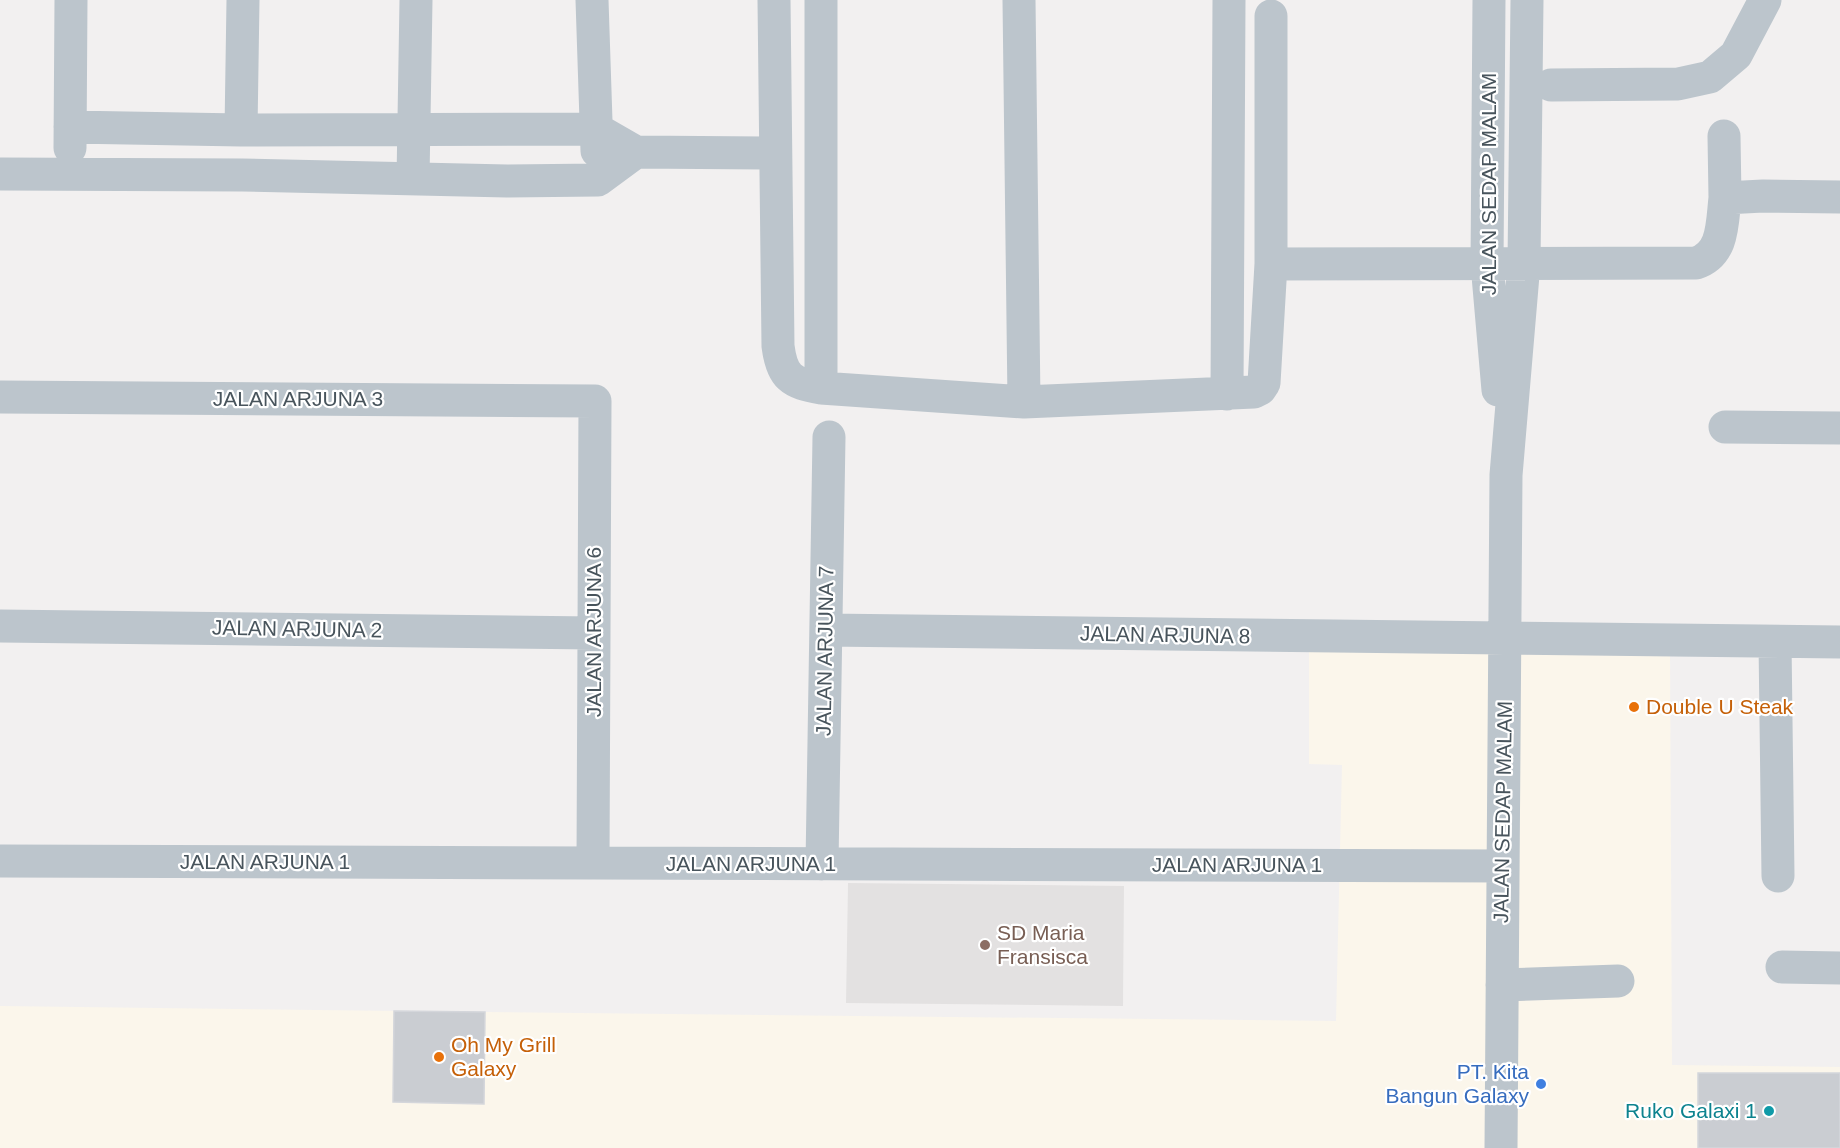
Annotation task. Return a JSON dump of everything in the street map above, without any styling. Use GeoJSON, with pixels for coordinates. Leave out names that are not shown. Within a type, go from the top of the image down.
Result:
{"type":"FeatureCollection","features":[{"type":"Feature","properties":{"kind":"street"},"geometry":{"type":"LineString","coordinates":[[70,0],[70,174]]}},
{"type":"Feature","properties":{"kind":"street"},"geometry":{"type":"LineString","coordinates":[[241,130],[243,0]]}},
{"type":"Feature","properties":{"kind":"street"},"geometry":{"type":"LineString","coordinates":[[413,179],[416,0]]}},
{"type":"Feature","properties":{"kind":"street"},"geometry":{"type":"LineString","coordinates":[[592,0],[598,180]]}},
{"type":"Feature","properties":{"kind":"street"},"geometry":{"type":"LineString","coordinates":[[774,0],[780,358],[783,367],[793,380],[820,388],[1024,402],[1227,394],[1254,392],[1260,389],[1264,382],[1271,264],[1271,16]]}},
{"type":"Feature","properties":{"kind":"street"},"geometry":{"type":"LineString","coordinates":[[820,388],[821,0]]}},
{"type":"Feature","properties":{"kind":"street"},"geometry":{"type":"LineString","coordinates":[[1019,0],[1024,402]]}},
{"type":"Feature","properties":{"kind":"street"},"geometry":{"type":"LineString","coordinates":[[1227,394],[1229,0]]}},
{"type":"Feature","properties":{"kind":"street","name":"JALAN SEDAP MALAM"},"geometry":{"type":"LineString","coordinates":[[1489,0],[1487,264],[1506,475]]}},
{"type":"Feature","properties":{"kind":"street","name":"JALAN SEDAP MALAM"},"geometry":{"type":"LineString","coordinates":[[1501,1148],[1506,475],[1524,263],[1527,0]]}},
{"type":"Feature","properties":{"kind":"street"},"geometry":{"type":"LineString","coordinates":[[1551,85],[1678,84],[1710,77],[1736,55],[1765,0],[1785,0]]}},
{"type":"Feature","properties":{"kind":"street"},"geometry":{"type":"LineString","coordinates":[[70,127],[241,130],[596,129],[636,152],[775,153]]}},
{"type":"Feature","properties":{"kind":"street"},"geometry":{"type":"LineString","coordinates":[[1271,264],[1696,263],[1708,260],[1717,247],[1725,198],[1724,136]]}},
{"type":"Feature","properties":{"kind":"street"},"geometry":{"type":"LineString","coordinates":[[0,174],[507,181],[598,180],[636,152]]}},
{"type":"Feature","properties":{"kind":"street"},"geometry":{"type":"LineString","coordinates":[[1725,198],[1764,196],[1840,198]]}},
{"type":"Feature","properties":{"kind":"street","name":"JALAN ARJUNA 3"},"geometry":{"type":"LineString","coordinates":[[0,397],[596,401]]}},
{"type":"Feature","properties":{"kind":"street","name":"JALAN ARJUNA 6"},"geometry":{"type":"LineString","coordinates":[[593,863],[596,401]]}},
{"type":"Feature","properties":{"kind":"street"},"geometry":{"type":"LineString","coordinates":[[1725,427],[1840,428]]}},
{"type":"Feature","properties":{"kind":"street","name":"JALAN ARJUNA 7"},"geometry":{"type":"LineString","coordinates":[[822,864],[829,437]]}},
{"type":"Feature","properties":{"kind":"street","name":"JALAN ARJUNA 2"},"geometry":{"type":"LineString","coordinates":[[0,626],[594,633]]}},
{"type":"Feature","properties":{"kind":"street","name":"JALAN ARJUNA 8"},"geometry":{"type":"LineString","coordinates":[[826,630],[1840,642]]}},
{"type":"Feature","properties":{"kind":"street"},"geometry":{"type":"LineString","coordinates":[[1775,642],[1778,876]]}},
{"type":"Feature","properties":{"kind":"street","name":"JALAN ARJUNA 1"},"geometry":{"type":"LineString","coordinates":[[0,861],[1503,866]]}},
{"type":"Feature","properties":{"kind":"street"},"geometry":{"type":"LineString","coordinates":[[1782,967],[1840,968]]}},
{"type":"Feature","properties":{"kind":"street"},"geometry":{"type":"LineString","coordinates":[[1502,984],[1618,981]]}},
{"type":"Feature","properties":{"kind":"shaded area"},"geometry":{"type":"Polygon","coordinates":[[[1309,644],[1670,648],[1672,1065],[1840,1067],[1840,1148],[0,1148],[0,1006],[1336,1021],[1342,765],[1309,764],[1309,644]]]}},
{"type":"Feature","properties":{"kind":"shaded area","name":"SD Maria Fransisca"},"geometry":{"type":"Polygon","coordinates":[[[848,883],[1124,886],[1123,1006],[846,1003],[848,883]]]}},
{"type":"Feature","properties":{"kind":"building","name":"Oh My Grill Galaxy"},"geometry":{"type":"Polygon","coordinates":[[[394,1011],[485,1012],[484,1104],[393,1102],[394,1011]]]}},
{"type":"Feature","properties":{"kind":"building","name":"Ruko Galaxi 1"},"geometry":{"type":"Polygon","coordinates":[[[1698,1073],[1840,1073],[1840,1148],[1698,1148],[1698,1073]]]}},
{"type":"Feature","properties":{"kind":"place","name":"Double U Steak"},"geometry":{"type":"Point","coordinates":[1634,707]}},
{"type":"Feature","properties":{"kind":"place","name":"SD Maria Fransisca"},"geometry":{"type":"Point","coordinates":[985,945]}},
{"type":"Feature","properties":{"kind":"place","name":"Oh My Grill Galaxy"},"geometry":{"type":"Point","coordinates":[439,1057]}},
{"type":"Feature","properties":{"kind":"place","name":"PT. Kita Bangun Galaxy"},"geometry":{"type":"Point","coordinates":[1541,1084]}},
{"type":"Feature","properties":{"kind":"place","name":"Ruko Galaxi 1"},"geometry":{"type":"Point","coordinates":[1769,1111]}}]}
